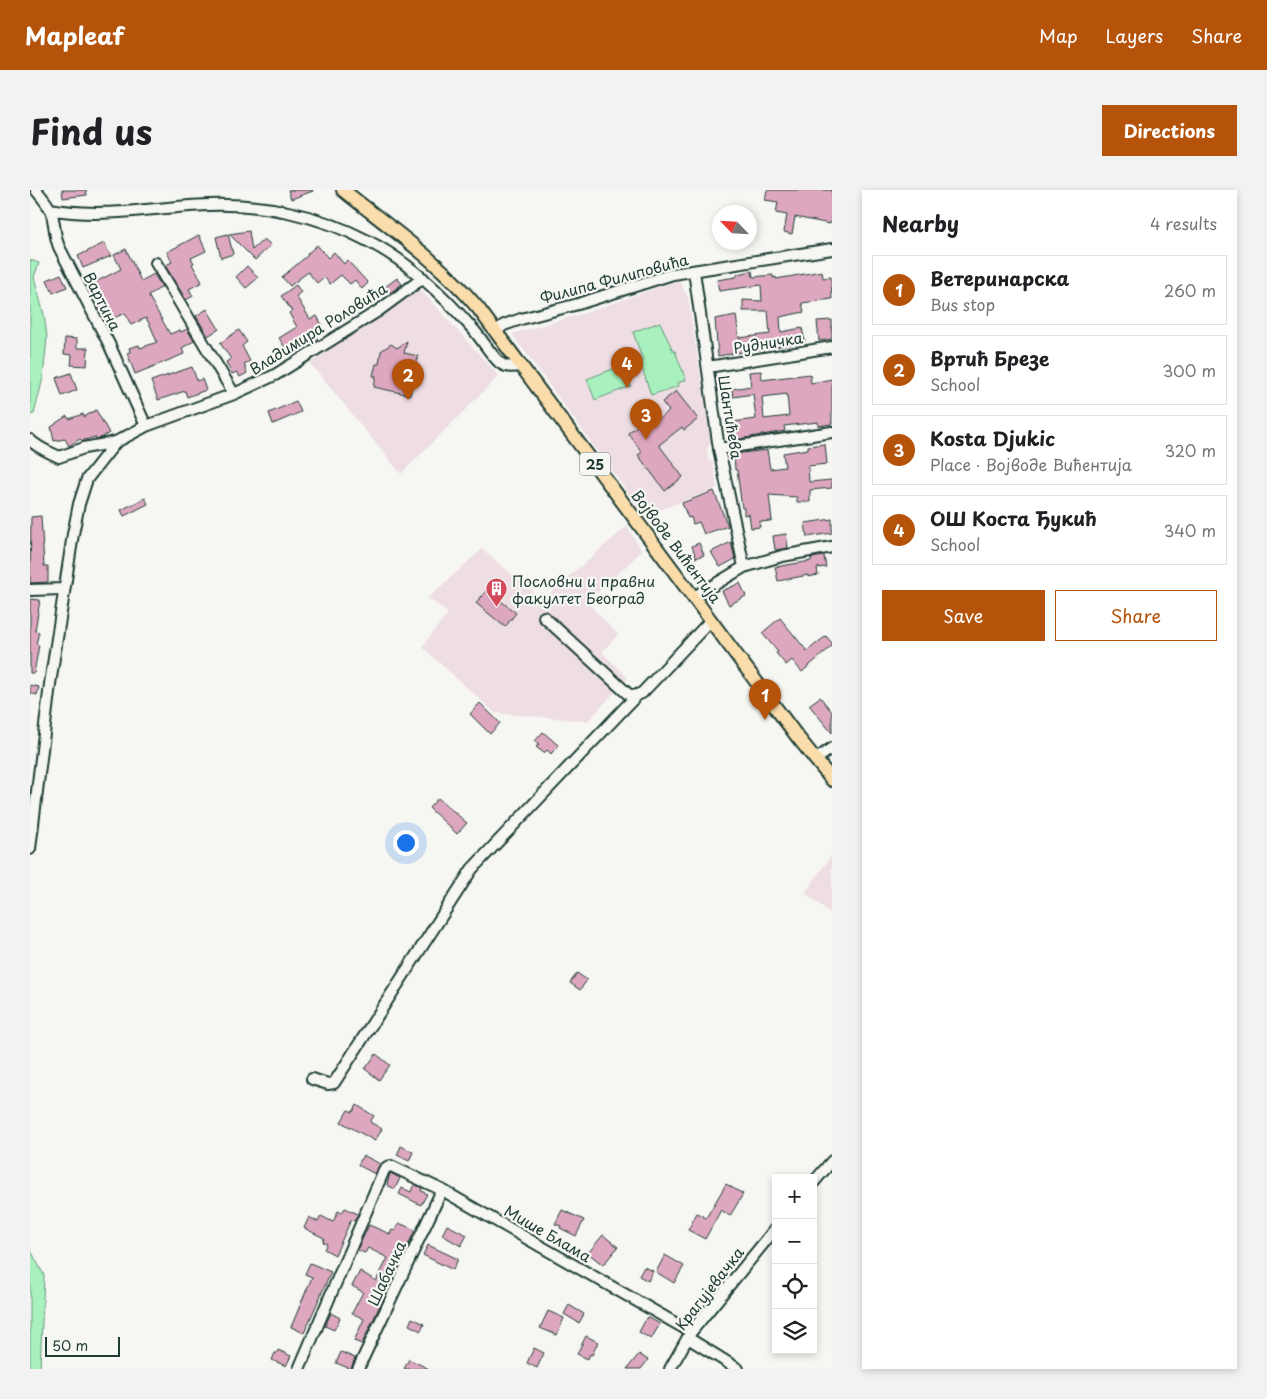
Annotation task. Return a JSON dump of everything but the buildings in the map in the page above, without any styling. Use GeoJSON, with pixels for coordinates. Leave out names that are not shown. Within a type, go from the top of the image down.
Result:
{"type":"FeatureCollection","features":[{"type":"Feature","properties":{"kind":"main road","name":"25"},"geometry":{"type":"LineString","coordinates":[[342,190],[442,268],[471,298],[496,331]]}},
{"type":"Feature","properties":{"kind":"main road","name":"Војводе Вићентија"},"geometry":{"type":"LineString","coordinates":[[496,331],[815,760],[832,780]]}},
{"type":"Feature","properties":{"kind":"street","name":"Вартина"},"geometry":{"type":"LineString","coordinates":[[36,190],[50,208],[58,247],[109,344],[146,426]]}},
{"type":"Feature","properties":{"kind":"street"},"geometry":{"type":"LineString","coordinates":[[50,208],[70,212],[108,214],[208,205],[252,206],[299,214],[368,241],[396,257],[423,278],[471,327],[499,362],[507,366],[522,366]]}},
{"type":"Feature","properties":{"kind":"street","name":"Филипа Филиповића"},"geometry":{"type":"LineString","coordinates":[[496,331],[504,325],[673,274],[832,249]]}},
{"type":"Feature","properties":{"kind":"street"},"geometry":{"type":"LineString","coordinates":[[156,263],[234,394]]}},
{"type":"Feature","properties":{"kind":"street","name":"Шантићева"},"geometry":{"type":"LineString","coordinates":[[694,271],[719,449],[744,567]]}},
{"type":"Feature","properties":{"kind":"street","name":"Владимира Роловића"},"geometry":{"type":"LineString","coordinates":[[30,849],[50,684],[64,589],[78,504],[88,479],[116,442],[146,426],[234,394],[275,375],[378,311],[423,278]]}},
{"type":"Feature","properties":{"kind":"street","name":"Рудничка"},"geometry":{"type":"LineString","coordinates":[[708,367],[832,347]]}},
{"type":"Feature","properties":{"kind":"street"},"geometry":{"type":"LineString","coordinates":[[719,449],[832,432]]}},
{"type":"Feature","properties":{"kind":"street"},"geometry":{"type":"LineString","coordinates":[[30,440],[59,457],[84,448],[116,442]]}},
{"type":"Feature","properties":{"kind":"street"},"geometry":{"type":"LineString","coordinates":[[694,597],[744,567],[782,556],[832,547]]}},
{"type":"Feature","properties":{"kind":"street"},"geometry":{"type":"LineString","coordinates":[[30,590],[64,589]]}},
{"type":"Feature","properties":{"kind":"street"},"geometry":{"type":"LineString","coordinates":[[544,617],[628,694],[637,695]]}},
{"type":"Feature","properties":{"kind":"street"},"geometry":{"type":"LineString","coordinates":[[312,1079],[328,1084],[334,1083],[472,869],[711,620]]}},
{"type":"Feature","properties":{"kind":"street"},"geometry":{"type":"LineString","coordinates":[[815,760],[832,748]]}},
{"type":"Feature","properties":{"kind":"street"},"geometry":{"type":"LineString","coordinates":[[817,1178],[832,1161]]}},
{"type":"Feature","properties":{"kind":"street","name":"Мише Блама"},"geometry":{"type":"LineString","coordinates":[[299,1369],[380,1179],[384,1170],[389,1166],[442,1190],[689,1335],[738,1369]]}},
{"type":"Feature","properties":{"kind":"street","name":"Шабачка"},"geometry":{"type":"LineString","coordinates":[[358,1369],[442,1190]]}},
{"type":"Feature","properties":{"kind":"street","name":"Крагујевачка"},"geometry":{"type":"LineString","coordinates":[[670,1369],[689,1335],[772,1233]]}},
{"type":"Feature","properties":{"kind":"shaded area"},"geometry":{"type":"Polygon","coordinates":[[[679,280],[688,297],[711,442],[707,449],[708,460],[713,463],[717,488],[645,516],[512,334],[588,312],[679,280]]]}},
{"type":"Feature","properties":{"kind":"shaded area"},"geometry":{"type":"Polygon","coordinates":[[[419,288],[499,376],[401,474],[310,363],[419,288]]]}},
{"type":"Feature","properties":{"kind":"shaded area"},"geometry":{"type":"Polygon","coordinates":[[[627,526],[642,551],[587,602],[618,635],[602,652],[628,678],[588,721],[495,713],[422,647],[448,613],[428,598],[482,549],[542,600],[627,526]]]}},
{"type":"Feature","properties":{"kind":"shaded area"},"geometry":{"type":"Polygon","coordinates":[[[832,855],[832,914],[805,893],[832,855]]]}},
{"type":"Feature","properties":{"kind":"green space"},"geometry":{"type":"Polygon","coordinates":[[[30,260],[39,263],[34,277],[44,315],[47,337],[43,378],[34,414],[30,415],[30,260]]]}},
{"type":"Feature","properties":{"kind":"green space"},"geometry":{"type":"Polygon","coordinates":[[[660,322],[673,351],[675,351],[686,380],[678,383],[679,386],[651,395],[640,362],[643,361],[633,332],[660,322]]]}},
{"type":"Feature","properties":{"kind":"green space"},"geometry":{"type":"Polygon","coordinates":[[[623,365],[631,386],[595,400],[587,379],[623,365]]]}},
{"type":"Feature","properties":{"kind":"green space"},"geometry":{"type":"Polygon","coordinates":[[[30,1249],[44,1275],[40,1369],[30,1369],[30,1249]]]}},
{"type":"Feature","properties":{"kind":"place","name":"ОШ Коста Ђукић"},"geometry":{"type":"Point","coordinates":[627,388]}},
{"type":"Feature","properties":{"kind":"place","name":"Вртић Брезе"},"geometry":{"type":"Point","coordinates":[408,400]}},
{"type":"Feature","properties":{"kind":"place","name":"Kosta Djukic"},"geometry":{"type":"Point","coordinates":[646,440]}},
{"type":"Feature","properties":{"kind":"place","name":"Пословни и правни факултет Београд"},"geometry":{"type":"Point","coordinates":[496,608]}},
{"type":"Feature","properties":{"kind":"place","name":"Ветеринарска"},"geometry":{"type":"Point","coordinates":[765,720]}}]}
